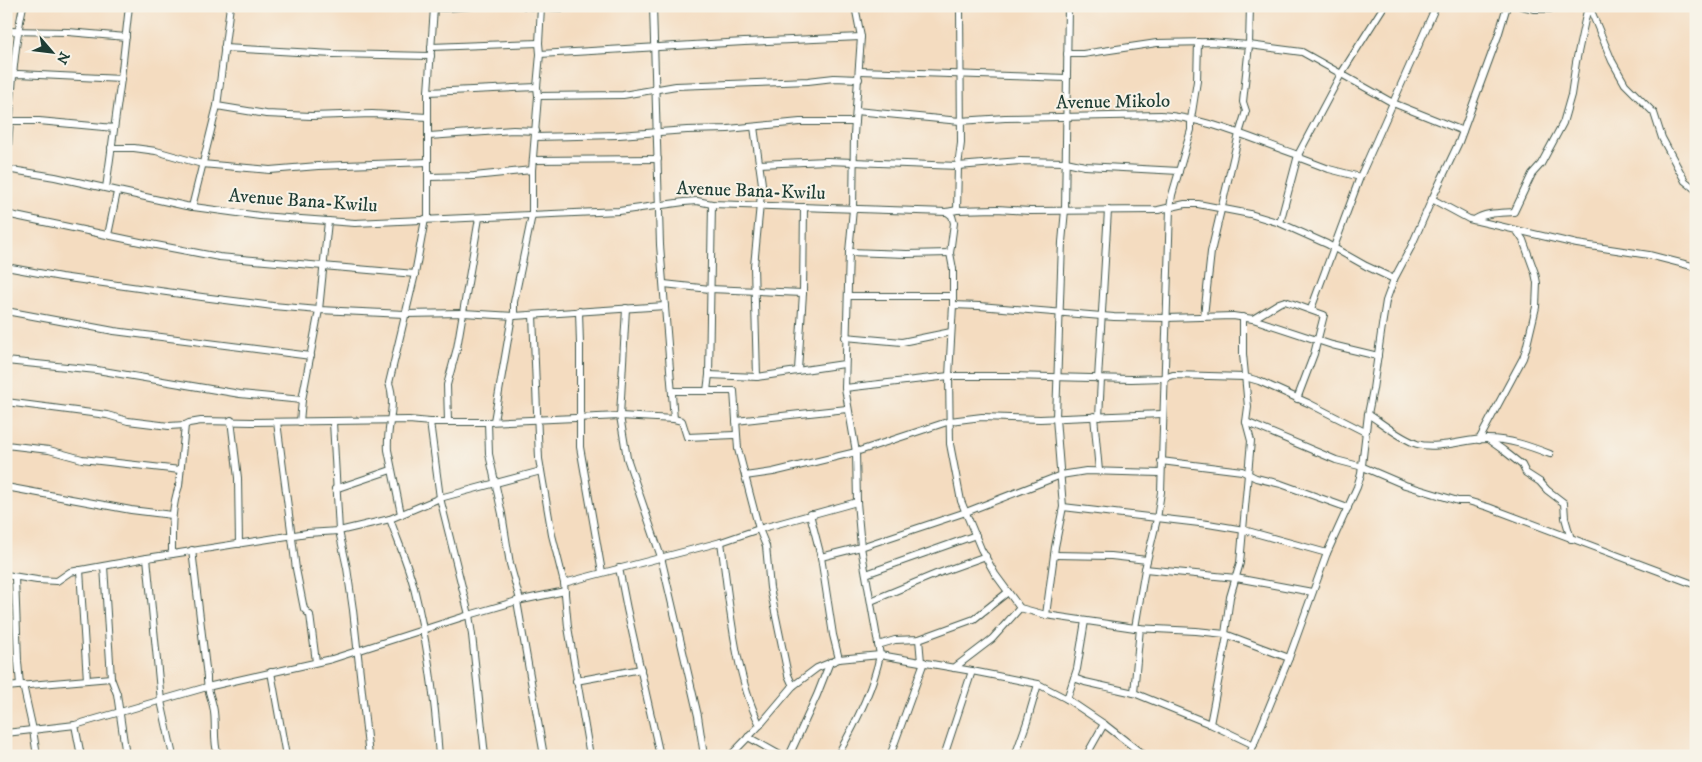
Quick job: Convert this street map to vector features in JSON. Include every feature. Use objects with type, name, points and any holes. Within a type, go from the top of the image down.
[{"type":"street","points":[[6,174],[9,75],[23,6]]},
{"type":"street","points":[[106,188],[129,6]]},
{"type":"street","points":[[192,207],[217,106],[230,6]]},
{"type":"street","points":[[391,6],[434,8],[473,6]]},
{"type":"street","points":[[525,6],[566,8],[602,6]]},
{"type":"street","points":[[653,6],[660,245],[674,419]]},
{"type":"street","points":[[837,756],[849,735],[877,671],[880,655],[861,547],[857,502],[856,452],[847,409],[844,364],[849,252],[853,209],[855,122],[860,79],[861,37],[855,6]]},
{"type":"street","points":[[957,210],[958,166],[961,143],[960,6]]},
{"type":"street","points":[[1046,615],[1063,507],[1056,418],[1062,242],[1065,210],[1068,6]]},
{"type":"street","points":[[1204,316],[1211,252],[1220,209],[1246,111],[1243,102],[1249,45],[1250,6]]},
{"type":"street","points":[[1280,223],[1298,155],[1341,74],[1384,6]]},
{"type":"street","points":[[1311,309],[1360,178],[1436,6]]},
{"type":"street","points":[[1248,756],[1290,658],[1327,553],[1358,487],[1363,467],[1365,432],[1386,301],[1394,279],[1411,248],[1463,131],[1507,6]]},
{"type":"street","points":[[1520,6],[1550,10],[1554,6]]},
{"type":"street","points":[[1589,6],[1616,69],[1625,84],[1654,113],[1662,138],[1686,181],[1696,190]]},
{"type":"street","points":[[1474,220],[1480,215],[1514,212],[1532,174],[1541,164],[1559,131],[1569,105],[1576,62],[1589,6]]},
{"type":"street","points":[[541,7],[536,134],[532,170],[532,215],[491,421],[489,454],[510,564],[519,600],[544,756]]},
{"type":"street","points":[[401,514],[387,442],[392,392],[389,384],[426,220],[429,177],[428,92],[434,8]]},
{"type":"street","points":[[6,31],[68,32],[126,37]]},
{"type":"street","points":[[540,54],[861,37]]},
{"type":"street","points":[[1067,54],[1083,54],[1157,43],[1198,42],[1249,45],[1302,52],[1393,103],[1463,131]]},
{"type":"street","points":[[1134,693],[1137,628],[1145,569],[1157,519],[1160,492],[1170,208],[1191,130],[1197,81],[1198,42]]},
{"type":"street","points":[[431,47],[539,43]]},
{"type":"street","points":[[224,48],[332,54],[421,54],[431,56]]},
{"type":"street","points":[[860,71],[1066,78]]},
{"type":"street","points":[[9,75],[121,79]]},
{"type":"street","points":[[538,96],[623,95],[676,86],[808,81],[834,78],[860,79]]},
{"type":"street","points":[[428,92],[537,87]]},
{"type":"street","points":[[217,106],[266,114],[311,116],[372,114],[428,117]]},
{"type":"street","name":"Avenue Mikolo","points":[[856,110],[960,122],[1005,118],[1180,116],[1239,134],[1298,155],[1300,158],[1329,169],[1360,178]]},
{"type":"street","points":[[8,122],[39,121],[114,128]]},
{"type":"street","points":[[428,136],[513,130],[536,134],[584,137],[754,127],[800,122],[855,122]]},
{"type":"street","points":[[754,127],[762,184],[754,266],[757,377]]},
{"type":"street","points":[[111,148],[134,148],[156,151],[202,164],[270,170],[318,166],[428,162]]},
{"type":"street","points":[[533,160],[658,159]]},
{"type":"street","points":[[759,164],[811,161],[958,166],[1020,161],[1066,162],[1086,166],[1179,170]]},
{"type":"street","name":"Avenue Bana-Kwilu","points":[[6,169],[55,177],[116,192],[192,207],[260,216],[378,223],[406,220],[619,211],[698,201],[712,204],[947,212],[957,210],[1170,208],[1177,205],[1191,204],[1250,214],[1280,223],[1327,244],[1394,279]]},
{"type":"street","points":[[429,177],[474,176],[532,170]]},
{"type":"street","points":[[108,235],[116,192]]},
{"type":"street","points":[[1432,199],[1468,219],[1602,249],[1649,255],[1696,267]]},
{"type":"street","points":[[707,391],[709,375],[712,204]]},
{"type":"street","points":[[798,370],[803,293],[804,207]]},
{"type":"street","points":[[1099,471],[1097,416],[1108,210]]},
{"type":"street","points":[[947,212],[952,216],[954,223],[950,253],[953,269],[949,376],[950,444],[961,501],[995,574],[1020,608],[1046,615],[1137,628],[1196,631],[1226,635],[1290,658]]},
{"type":"street","points":[[6,214],[219,257],[415,274]]},
{"type":"street","points":[[448,422],[447,385],[454,361],[479,218]]},
{"type":"street","points":[[300,422],[302,400],[319,310],[328,221]]},
{"type":"street","points":[[1482,439],[1523,358],[1536,306],[1535,273],[1523,240],[1517,231]]},
{"type":"street","points":[[849,252],[950,253]]},
{"type":"street","points":[[6,267],[61,277],[202,297],[319,310],[513,316],[579,310],[664,306]]},
{"type":"street","points":[[664,284],[803,293]]},
{"type":"street","points":[[848,296],[953,296]]},
{"type":"street","points":[[1253,319],[1279,302],[1285,301],[1324,314],[1314,354],[1297,399]]},
{"type":"street","points":[[953,305],[1101,316],[1166,318],[1204,316],[1243,317],[1317,340],[1378,356]]},
{"type":"street","points":[[626,308],[620,416],[627,458],[661,557],[698,716],[704,756]]},
{"type":"street","points":[[579,310],[580,447],[602,572]]},
{"type":"street","points":[[6,311],[114,331],[311,356]]},
{"type":"street","points":[[533,315],[540,471],[552,536],[564,582],[576,681],[590,756]]},
{"type":"street","points":[[1210,724],[1226,635],[1230,597],[1240,563],[1244,530],[1250,441],[1246,422],[1248,407],[1243,354],[1243,317]]},
{"type":"street","points":[[845,337],[902,342],[951,332]]},
{"type":"street","points":[[6,361],[97,370],[240,394],[302,400]]},
{"type":"street","points":[[709,375],[757,377],[844,364]]},
{"type":"street","points":[[845,388],[949,376],[1100,379],[1164,378],[1173,375],[1188,375],[1245,378],[1259,381],[1308,403],[1365,432]]},
{"type":"street","points":[[672,391],[734,392],[735,435],[759,529],[766,546],[770,588],[788,675],[793,686]]},
{"type":"street","points":[[6,402],[106,415],[128,421],[169,426],[201,421],[232,420],[278,422],[390,420],[448,422],[620,416],[682,420],[687,437],[735,435]]},
{"type":"street","points":[[736,421],[847,409]]},
{"type":"street","points":[[745,476],[773,472],[856,452],[950,421],[982,418],[1040,419],[1162,414]]},
{"type":"street","points":[[1368,414],[1417,444],[1428,446],[1482,439],[1519,442],[1550,454]]},
{"type":"street","points":[[232,420],[238,478],[239,544]]},
{"type":"street","points":[[278,422],[296,569],[304,609],[310,615],[316,662]]},
{"type":"street","points":[[333,422],[339,531],[347,568],[358,649],[368,756]]},
{"type":"street","points":[[430,422],[440,498],[468,615],[484,756]]},
{"type":"street","points":[[1246,422],[1336,460],[1363,467],[1405,485],[1458,501],[1468,501],[1488,507],[1696,585]]},
{"type":"street","points":[[172,554],[172,515],[180,486],[185,425]]},
{"type":"street","points":[[1482,439],[1504,450],[1522,465],[1526,473],[1540,482],[1564,503],[1565,518],[1570,538]]},
{"type":"street","points":[[6,445],[49,450],[82,459],[180,470]]},
{"type":"street","points":[[1161,461],[1242,471],[1256,478],[1282,484],[1348,508]]},
{"type":"street","points":[[336,489],[391,470]]},
{"type":"street","points":[[6,575],[37,580],[57,580],[70,572],[192,550],[293,535],[339,531],[390,519],[440,498],[540,471]]},
{"type":"street","points":[[821,557],[861,547],[966,512],[1061,475],[1086,471],[1160,473]]},
{"type":"street","points":[[6,487],[131,510],[172,515]]},
{"type":"street","points":[[564,582],[721,542],[810,514],[857,502]]},
{"type":"street","points":[[1063,507],[1244,530],[1327,553]]},
{"type":"street","points":[[810,514],[821,557],[833,635],[839,659]]},
{"type":"street","points":[[390,519],[409,571],[422,629],[437,721],[439,756]]},
{"type":"street","points":[[866,574],[976,535]]},
{"type":"street","points":[[721,542],[732,622],[743,679],[760,725]]},
{"type":"street","points":[[192,550],[208,677],[207,687],[214,712],[214,732],[218,756]]},
{"type":"street","points":[[1054,555],[1111,556],[1147,560]]},
{"type":"street","points":[[871,601],[986,556]]},
{"type":"street","points":[[147,558],[161,701],[173,756]]},
{"type":"street","points":[[104,566],[111,678],[116,694],[126,756]]},
{"type":"street","points":[[619,568],[660,756]]},
{"type":"street","points":[[1145,569],[1236,578],[1312,592]]},
{"type":"street","points":[[80,570],[87,680]]},
{"type":"street","points":[[15,577],[17,643],[21,685],[33,730],[37,756]]},
{"type":"street","points":[[6,733],[75,725],[207,687],[332,659],[358,649],[519,600],[565,591]]},
{"type":"street","points":[[878,645],[895,640],[919,639],[974,618],[1008,592]]},
{"type":"street","points":[[954,668],[992,639],[1020,608]]},
{"type":"street","points":[[1067,699],[1077,669],[1085,620]]},
{"type":"street","points":[[890,756],[922,662],[919,639]]},
{"type":"street","points":[[730,756],[760,725],[793,686],[817,668],[839,659],[880,655],[1038,684],[1067,699],[1104,724],[1145,756]]},
{"type":"street","points":[[789,756],[830,662]]},
{"type":"street","points":[[576,681],[641,669]]},
{"type":"street","points":[[944,756],[972,671]]},
{"type":"street","points":[[271,672],[286,756]]},
{"type":"street","points":[[6,687],[111,678]]},
{"type":"street","points":[[1074,678],[1134,693],[1210,724],[1254,745]]},
{"type":"street","points":[[1015,756],[1038,684]]},
{"type":"street","points":[[1086,756],[1104,724]]},
{"type":"street","points":[[75,725],[81,756]]},
{"type":"street","points":[[748,737],[782,756]]}]
